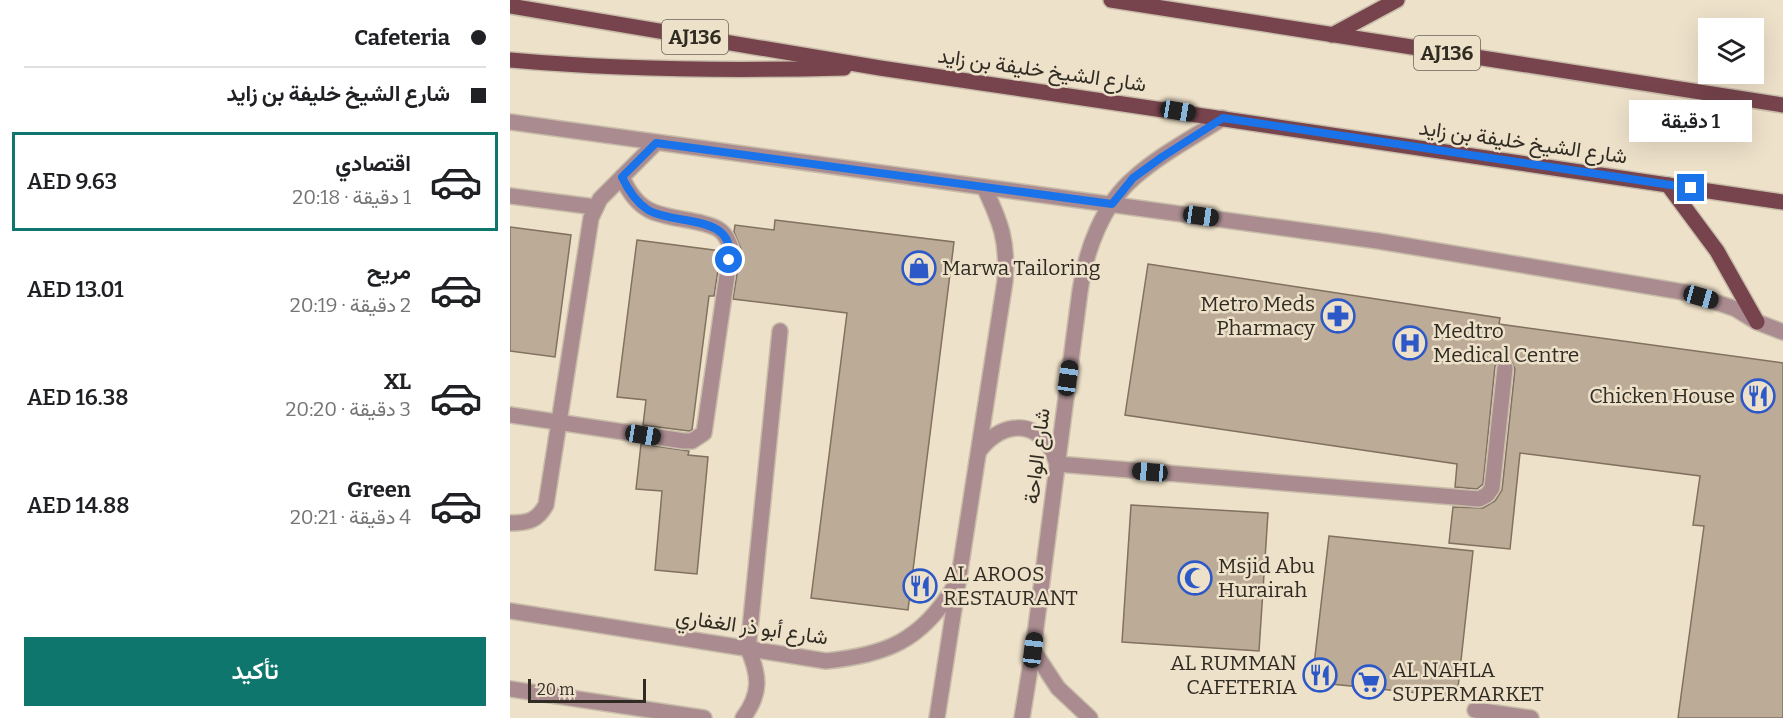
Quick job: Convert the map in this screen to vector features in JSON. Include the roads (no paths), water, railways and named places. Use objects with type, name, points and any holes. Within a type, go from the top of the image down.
[{"type":"main road","name":"AJ136","points":[[1111,0],[1783,105]]},
{"type":"main road","points":[[1174,0],[1187,12]]},
{"type":"main road","points":[[1332,35],[1396,0]]},
{"type":"main road","name":"شارع الشيخ خليفة بن زايد","points":[[510,6],[880,68],[1783,202]]},
{"type":"main road","points":[[510,60],[647,68],[764,70],[880,68]]},
{"type":"main road","points":[[1668,185],[1717,251],[1757,322]]},
{"type":"street","name":"شارع الواحة","points":[[1022,718],[1083,268],[1090,245],[1112,204],[1133,178],[1223,118]]},
{"type":"street","points":[[510,122],[1378,241],[1672,290],[1736,309],[1757,322],[1783,332]]},
{"type":"street","points":[[510,523],[531,521],[546,505],[591,218],[595,207],[600,199],[656,143]]},
{"type":"street","points":[[510,415],[684,441],[692,441],[704,433],[730,248],[726,237],[717,228],[649,210],[628,190],[622,177]]},
{"type":"street","points":[[937,718],[1005,282],[1007,258],[1004,236],[997,214],[984,187]]},
{"type":"street","points":[[510,196],[595,207]]},
{"type":"street","points":[[743,718],[752,707],[757,688],[756,668],[748,650],[780,331]]},
{"type":"street","points":[[978,452],[988,438],[1004,429],[1021,428],[1038,434],[1050,447],[1057,464],[1479,499],[1487,495],[1492,488],[1505,368]]},
{"type":"street","name":"شارع أبو ذر الغفاري","points":[[510,611],[826,661],[858,658],[890,648],[918,631],[942,608],[959,580]]},
{"type":"street","points":[[1033,650],[1058,688],[1090,718]]},
{"type":"street","points":[[510,689],[704,718]]},
{"type":"street","points":[[1475,710],[1531,718]]},
{"type":"place","name":"Marwa Tailoring","points":[[919,268]]},
{"type":"place","name":"Metro Meds Pharmacy","points":[[1338,316]]},
{"type":"place","name":"Medtro Medical Centre","points":[[1410,343]]},
{"type":"place","name":"Chicken House","points":[[1758,396]]},
{"type":"place","name":"Msjid Abu Hurairah","points":[[1195,578]]},
{"type":"place","name":"AL AROOS RESTAURANT","points":[[920,586]]},
{"type":"place","name":"AL RUMMAN CAFETERIA","points":[[1320,675]]},
{"type":"place","name":"AL NAHLA SUPERMARKET","points":[[1369,682]]}]
